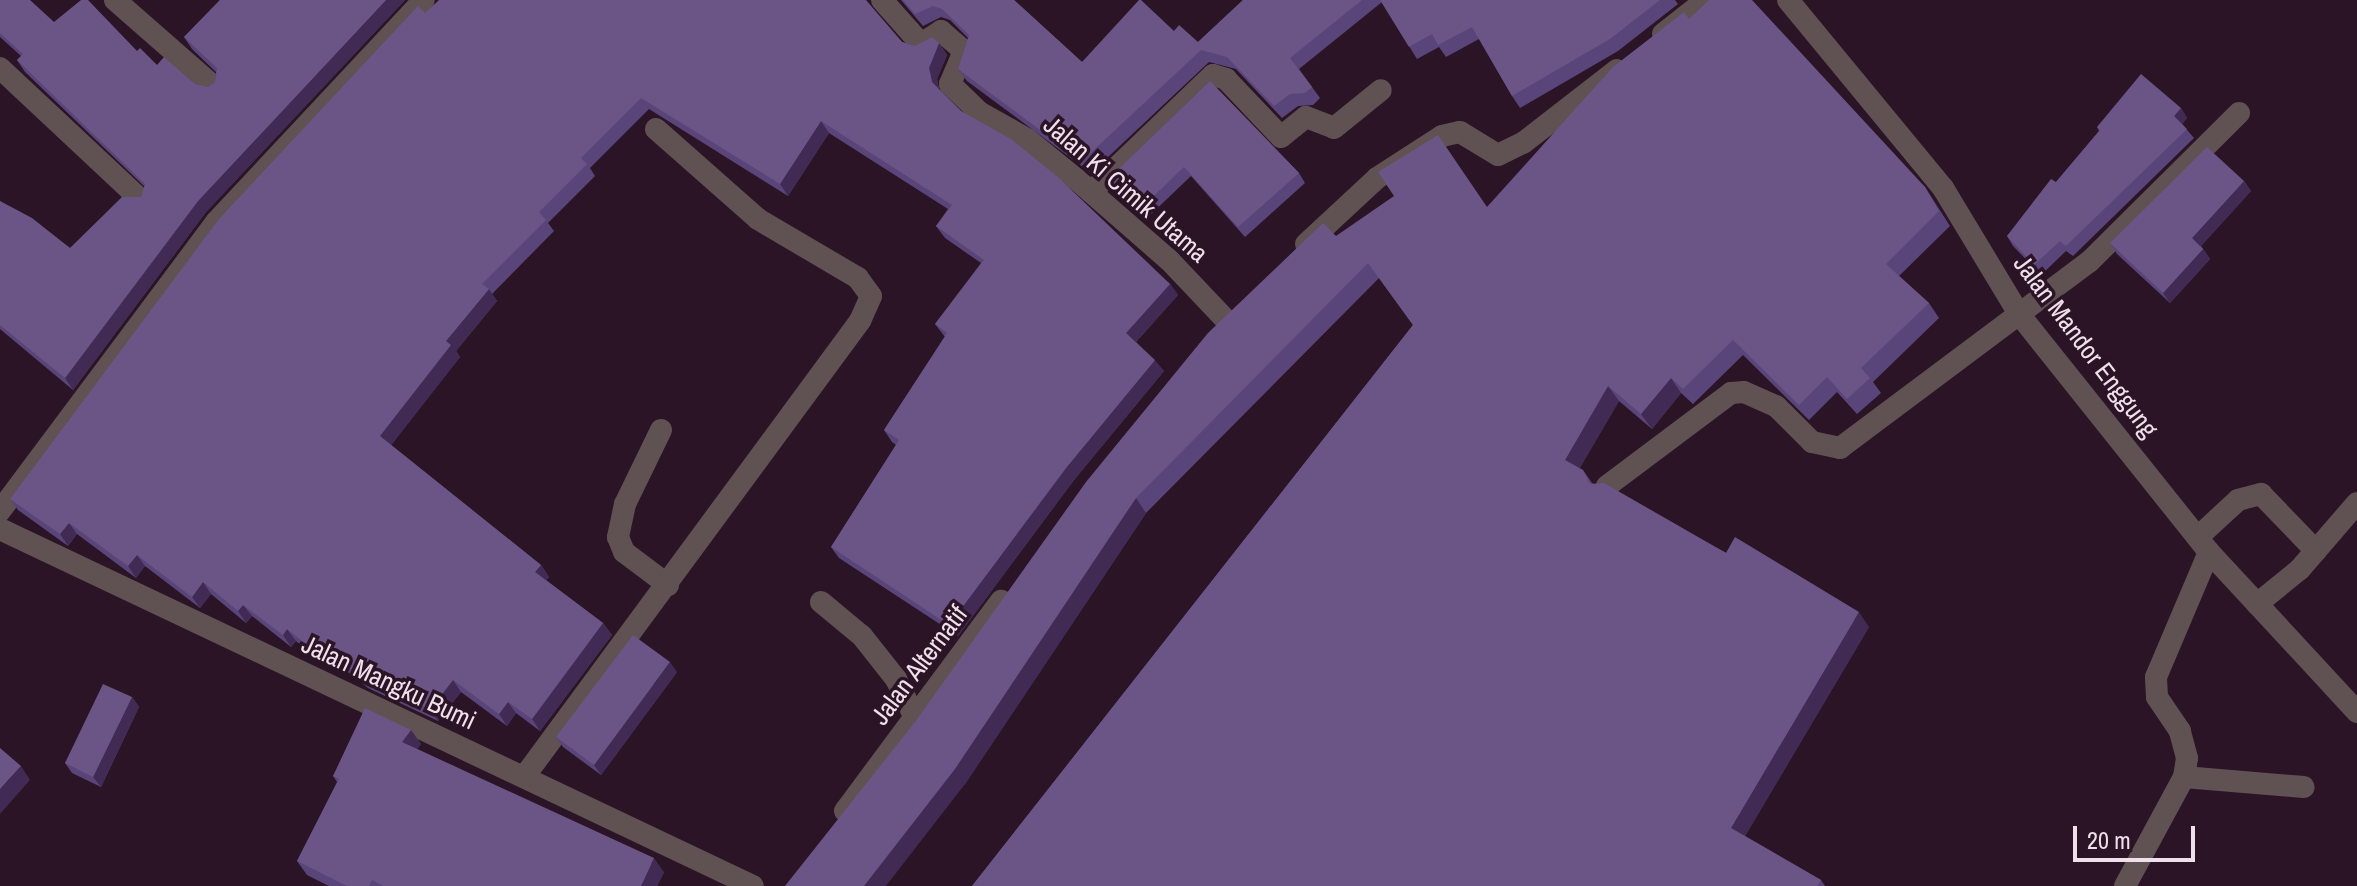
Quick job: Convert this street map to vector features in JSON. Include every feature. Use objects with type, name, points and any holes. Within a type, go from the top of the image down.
[{"type":"street","points":[[115,0],[212,85]]},
{"type":"street","points":[[0,511],[216,222],[424,0]]},
{"type":"street","name":"Jalan Ki Cimik Utama","points":[[882,0],[921,44],[941,31],[964,51],[950,84],[979,112],[1027,139],[1091,192],[1169,260],[1225,319]]},
{"type":"street","points":[[1283,265],[1377,178],[1442,136],[1460,132],[1498,155],[1523,143],[1706,0]]},
{"type":"street","name":"Jalan Mandor Enggung","points":[[1788,0],[1943,188],[2019,314],[2203,544],[2357,712]]},
{"type":"street","points":[[0,68],[140,199]]},
{"type":"street","points":[[1091,192],[1213,75],[1226,79],[1281,137],[1306,117],[1334,128],[1381,90]]},
{"type":"street","points":[[1607,486],[1731,393],[1744,392],[1776,406],[1812,442],[1840,448],[2090,261],[2239,113]]},
{"type":"street","points":[[524,777],[860,321],[871,296],[858,278],[758,219],[656,129]]},
{"type":"street","points":[[661,430],[625,504],[618,537],[624,552],[668,585]]},
{"type":"street","points":[[2125,886],[2184,777],[2187,758],[2180,731],[2157,697],[2156,677],[2203,544],[2238,500],[2261,494],[2316,551]]},
{"type":"street","points":[[2257,604],[2316,551],[2357,503]]},
{"type":"street","name":"Jalan Mangku Bumi","points":[[0,529],[753,886]]},
{"type":"street","name":"Jalan Alternatif","points":[[834,826],[1019,578]]},
{"type":"street","points":[[821,602],[862,636],[896,679],[915,718]]},
{"type":"street","points":[[2184,777],[2304,787]]},
{"type":"building","points":[[0,0],[30,0],[54,22],[81,0],[88,0],[137,51],[140,48],[157,65],[164,57],[195,84],[208,87],[215,82],[217,68],[184,37],[220,0],[386,0],[198,201],[65,378],[0,325],[0,201],[32,218],[70,248],[122,197],[141,197],[145,184],[17,60],[23,54],[0,33]]},
{"type":"building","points":[[439,0],[866,0],[902,42],[915,46],[932,37],[939,43],[929,68],[932,82],[961,111],[1011,139],[1059,178],[1170,284],[1126,333],[1155,360],[1066,468],[949,625],[831,547],[899,440],[884,430],[947,333],[935,324],[984,260],[936,226],[952,205],[821,121],[780,184],[641,98],[581,158],[587,164],[539,212],[546,220],[482,284],[489,289],[446,341],[451,345],[380,436],[541,565],[535,572],[603,623],[532,719],[508,702],[499,714],[453,680],[430,710],[360,676],[322,648],[318,653],[287,629],[283,635],[243,605],[238,611],[203,582],[192,597],[137,555],[128,566],[69,523],[60,534],[10,499],[219,219],[418,6],[425,13]]},
{"type":"building","points":[[903,0],[1014,0],[1082,62],[1139,0],[1174,31],[1179,25],[1198,42],[1243,0],[1362,0],[1290,58],[1312,87],[1305,93],[1290,94],[1274,106],[1227,57],[1201,50],[1082,161],[958,69],[969,35],[942,9],[933,6],[915,14]]},
{"type":"building","points":[[1380,0],[1660,0],[1610,39],[1512,96],[1472,27],[1438,45],[1432,34],[1409,47]]},
{"type":"building","points":[[1709,0],[1752,0],[1925,187],[1939,211],[1886,264],[1929,303],[1861,368],[1870,378],[1847,399],[1827,377],[1799,405],[1733,340],[1683,389],[1671,378],[1641,414],[1608,386],[1565,460],[1583,470],[1590,484],[1604,483],[1726,553],[1735,537],[1859,612],[1731,828],[1821,880],[1817,886],[972,886],[1413,325],[1368,263],[1136,498],[955,769],[864,886],[785,886],[915,722],[1086,482],[1208,333],[1323,223],[1336,236],[1394,196],[1378,172],[1438,135],[1487,207],[1613,67],[1684,12],[1689,19]]},
{"type":"building","points":[[2141,74],[2181,108],[2174,116],[2187,129],[2066,246],[2060,241],[2034,265],[2007,236],[2051,179],[2056,182],[2100,130],[2097,127]]},
{"type":"building","points":[[1210,81],[1299,173],[1238,227],[1184,167],[1138,211],[1105,182]]},
{"type":"building","points":[[2207,147],[2244,181],[2192,238],[2203,249],[2163,293],[2110,243]]},
{"type":"building","points":[[633,635],[670,662],[594,765],[556,737]]},
{"type":"building","points":[[103,684],[132,697],[93,777],[65,763]]},
{"type":"building","points":[[365,708],[411,730],[402,742],[654,858],[641,886],[383,886],[372,880],[369,886],[347,886],[297,861],[339,779],[333,776]]},
{"type":"building","points":[[0,748],[21,766],[0,789]]}]
